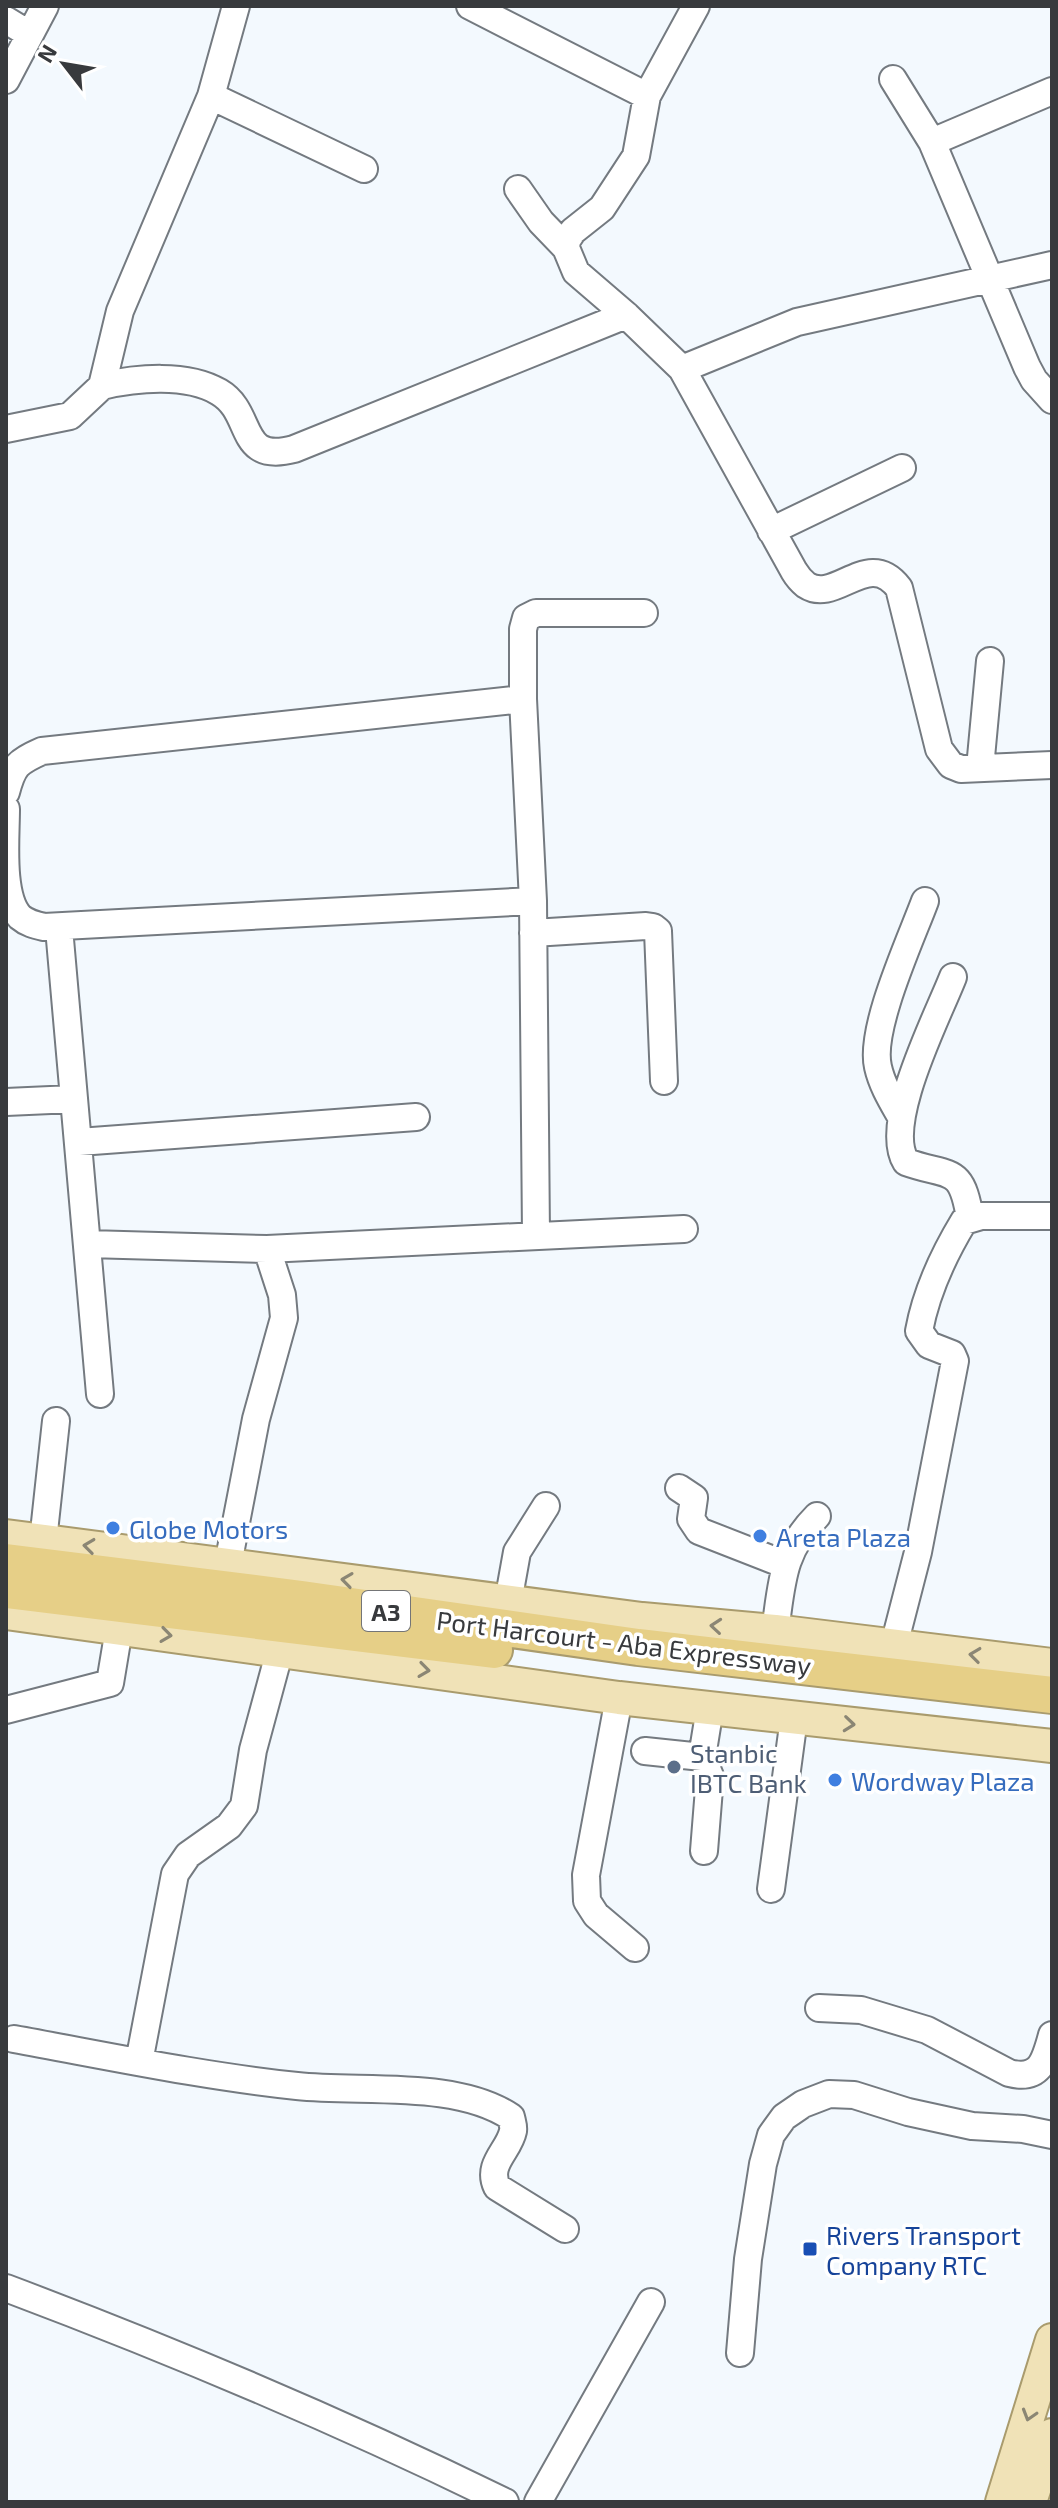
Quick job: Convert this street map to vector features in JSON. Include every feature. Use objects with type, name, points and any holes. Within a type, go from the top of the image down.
[{"type":"highway","name":"Port Harcourt - Aba Expressway","points":[[6,1562],[302,1599],[638,1647],[767,1658],[1050,1668]]},
{"type":"highway","name":"Port Harcourt - Aba Expressway","points":[[6,1590],[647,1671],[767,1658],[1052,1717]]},
{"type":"main road","points":[[6,1536],[642,1619],[767,1658],[894,1645],[1050,1668]]},
{"type":"main road","points":[[6,1613],[619,1698],[1052,1746]]},
{"type":"main road","points":[[1002,2502],[1052,2340]]},
{"type":"main road","points":[[1037,2498],[1052,2435]]},
{"type":"street","points":[[6,80],[45,6]]},
{"type":"street","points":[[102,386],[120,311],[211,96],[236,6]]},
{"type":"street","points":[[470,6],[647,96]]},
{"type":"street","points":[[566,248],[573,231],[602,208],[636,156],[647,96],[696,6]]},
{"type":"street","points":[[6,20],[29,34]]},
{"type":"street","points":[[893,79],[932,142],[1027,367],[1052,400]]},
{"type":"street","points":[[932,142],[1052,91]]},
{"type":"street","points":[[211,96],[364,169]]},
{"type":"street","points":[[518,189],[541,222],[566,248],[576,272],[682,369],[794,571],[808,587],[827,588],[875,573],[892,579],[899,588],[939,749],[951,765],[961,769],[1052,765]]},
{"type":"street","points":[[682,369],[797,322],[1052,265]]},
{"type":"street","points":[[6,429],[70,416],[102,386],[129,380],[168,379],[217,390],[231,401],[257,446],[276,453],[294,449],[626,315]]},
{"type":"street","points":[[771,531],[902,468]]},
{"type":"street","points":[[536,1235],[533,901],[523,699],[523,629],[526,618],[536,613],[644,613]]},
{"type":"street","points":[[980,768],[990,661]]},
{"type":"street","points":[[6,792],[11,771],[19,762],[42,751],[523,699]]},
{"type":"street","points":[[6,809],[8,905],[30,923],[59,928],[533,901]]},
{"type":"street","points":[[901,1117],[877,1064],[877,1048],[886,1008],[925,901]]},
{"type":"street","points":[[533,933],[646,926],[658,931],[664,1081]]},
{"type":"street","points":[[59,928],[100,1394]]},
{"type":"street","points":[[953,977],[904,1103],[899,1128],[906,1162],[957,1179],[965,1191],[970,1218]]},
{"type":"street","points":[[6,1102],[73,1099]]},
{"type":"street","points":[[79,1142],[416,1117]]},
{"type":"street","points":[[894,1645],[918,1552],[955,1361],[952,1354],[929,1345],[919,1331],[944,1258],[964,1221],[970,1218],[1052,1216]]},
{"type":"street","points":[[88,1244],[267,1249],[684,1229]]},
{"type":"street","points":[[228,1564],[256,1419],[284,1318],[282,1295],[267,1249]]},
{"type":"street","points":[[43,1541],[56,1421]]},
{"type":"street","points":[[679,1488],[694,1498],[691,1519],[699,1531],[786,1565]]},
{"type":"street","points":[[508,1602],[517,1552],[546,1506]]},
{"type":"street","points":[[767,1658],[792,1547],[817,1516]]},
{"type":"street","points":[[6,1710],[110,1683],[119,1629]]},
{"type":"street","points":[[139,2062],[175,1874],[188,1855],[229,1826],[244,1806],[253,1750],[280,1650]]},
{"type":"street","points":[[619,1698],[586,1875],[587,1901],[596,1915],[635,1948]]},
{"type":"street","points":[[704,1851],[710,1776],[702,1757],[710,1708]]},
{"type":"street","points":[[771,1889],[794,1718]]},
{"type":"street","points":[[645,1751],[702,1757]]},
{"type":"street","points":[[819,2008],[861,2010],[927,2030],[997,2067],[1022,2076],[1032,2075],[1039,2067],[1052,2035]]},
{"type":"street","points":[[14,2039],[297,2086],[451,2094],[478,2102],[511,2117],[513,2131],[498,2159],[493,2178],[497,2187],[565,2229]]},
{"type":"street","points":[[740,2353],[748,2259],[763,2164],[771,2135],[784,2117],[803,2104],[829,2094],[854,2095],[908,2112],[972,2126],[1023,2129],[1052,2135]]},
{"type":"street","points":[[6,2288],[189,2359],[400,2450],[505,2502]]},
{"type":"street","points":[[538,2502],[651,2302]]},
{"type":"place","name":"Globe Motors","points":[[113,1528]]},
{"type":"place","name":"Areta Plaza","points":[[760,1536]]},
{"type":"place","name":"Stanbic IBTC Bank","points":[[674,1767]]},
{"type":"place","name":"Wordway Plaza","points":[[835,1780]]},
{"type":"place","name":"Rivers Transport Company RTC","points":[[810,2249]]}]
